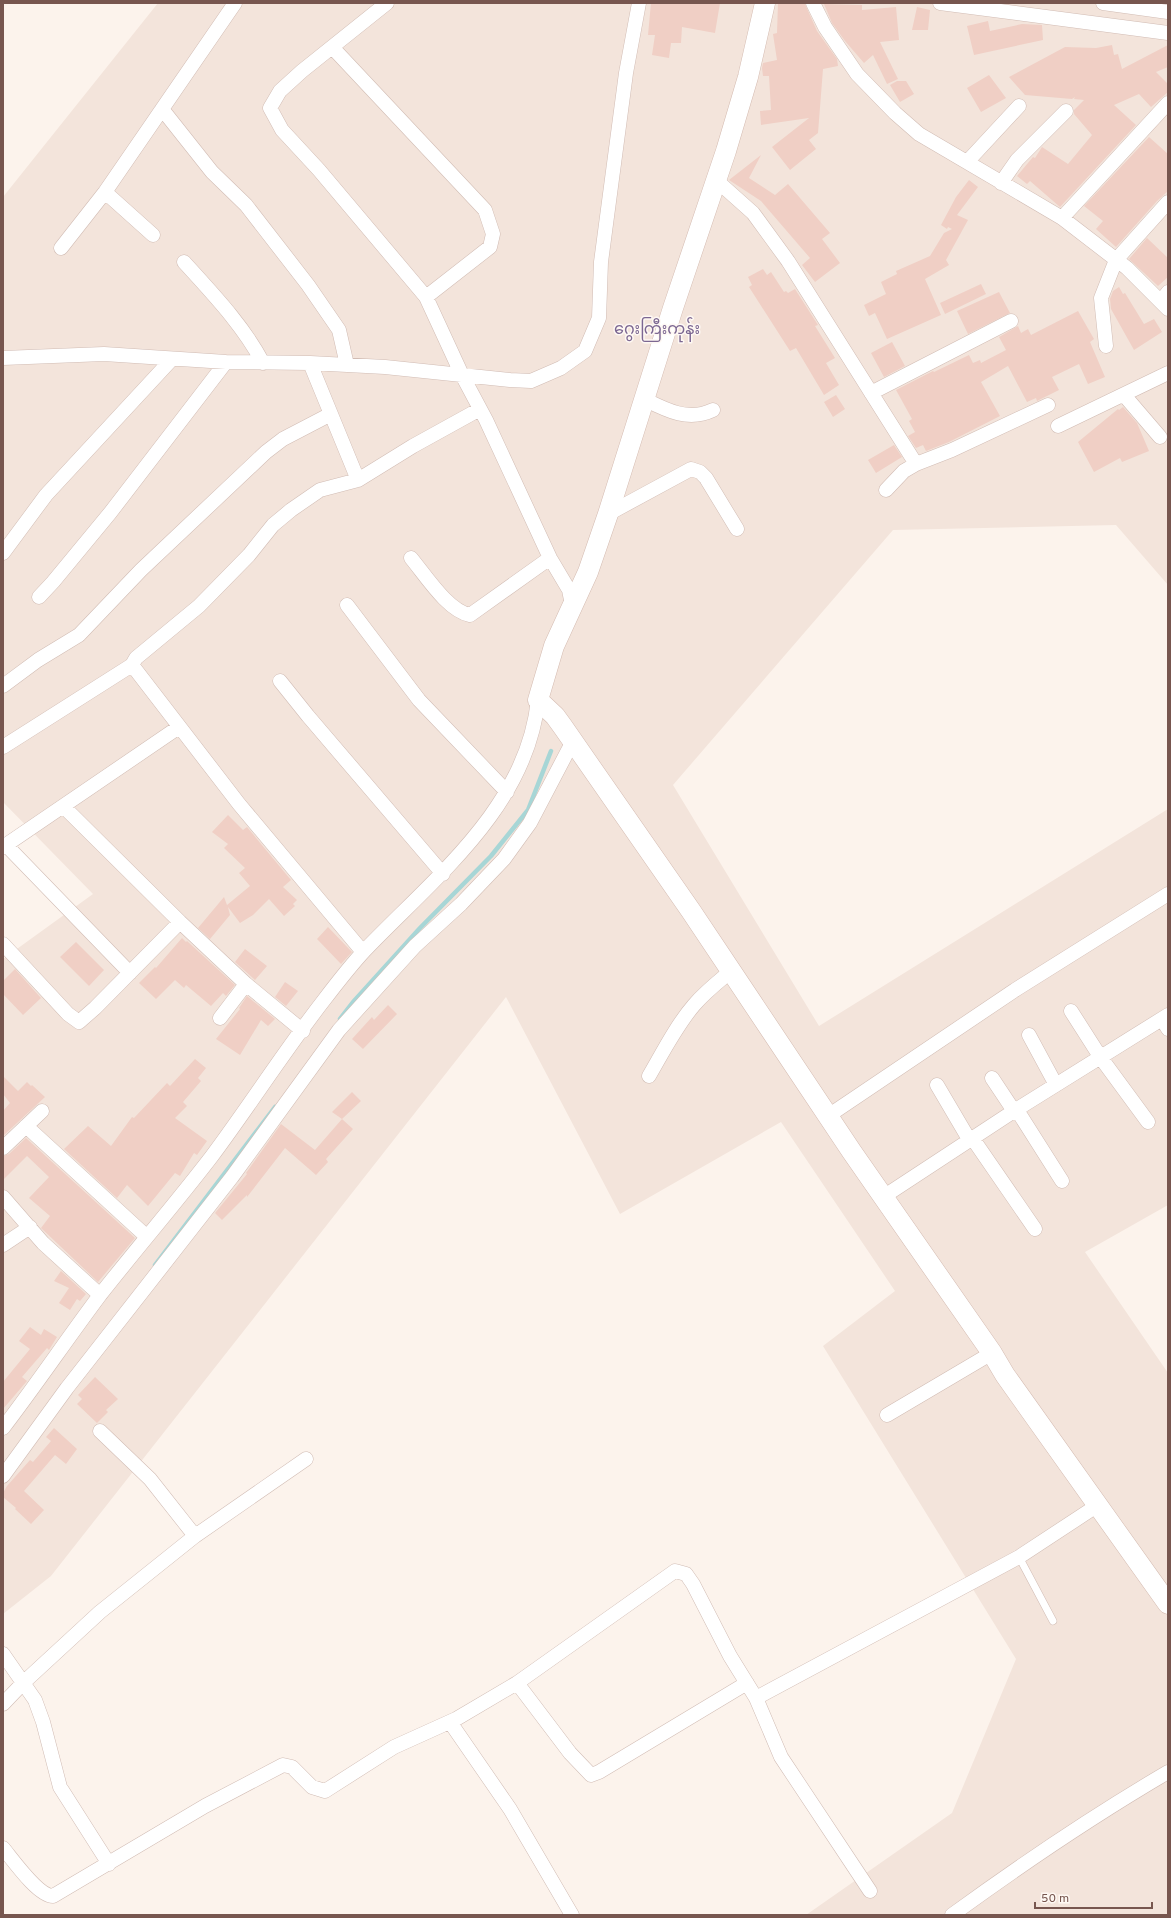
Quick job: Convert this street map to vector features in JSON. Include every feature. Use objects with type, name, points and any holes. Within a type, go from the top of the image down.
[{"type":"street","points":[[61,248],[105,192],[235,3]]},
{"type":"street","points":[[387,3],[280,91],[270,108],[282,130],[319,170],[426,297],[550,558],[569,590],[572,605]]},
{"type":"street","points":[[3,358],[104,354],[226,362],[310,363],[385,367],[531,380],[561,368],[585,350],[599,318],[601,262],[626,73],[639,3]]},
{"type":"street","points":[[3,1428],[100,1295],[211,1157],[323,1001],[363,952],[443,874],[470,844],[507,792],[525,754],[536,724],[538,700],[554,646],[588,572],[608,514],[748,77],[765,3]]},
{"type":"street","points":[[813,3],[838,49],[857,74],[875,94],[919,134],[1062,218],[1127,268],[1166,301]]},
{"type":"street","points":[[940,3],[1168,33]]},
{"type":"street","points":[[1103,3],[1168,12]]},
{"type":"street","points":[[332,47],[485,210],[494,234],[490,248],[426,297]]},
{"type":"street","points":[[1062,218],[1168,103]]},
{"type":"street","points":[[967,162],[1019,106]]},
{"type":"street","points":[[162,109],[212,172],[246,205],[308,285],[339,330],[347,365]]},
{"type":"street","points":[[1001,183],[1017,160],[1066,111]]},
{"type":"street","points":[[716,180],[753,213],[788,261],[916,464]]},
{"type":"street","points":[[105,192],[153,235]]},
{"type":"street","points":[[1106,346],[1101,298],[1116,260],[1168,202]]},
{"type":"street","points":[[184,262],[237,324],[250,341],[263,363]]},
{"type":"street","points":[[871,393],[1011,321]]},
{"type":"street","points":[[3,553],[46,495],[172,359]]},
{"type":"street","points":[[39,597],[110,513],[226,362]]},
{"type":"street","points":[[310,363],[358,480]]},
{"type":"street","points":[[1058,426],[1168,373]]},
{"type":"street","points":[[1124,395],[1160,437]]},
{"type":"street","points":[[644,399],[672,413],[688,415],[706,413],[713,410]]},
{"type":"street","points":[[886,490],[904,471],[916,464],[952,450],[1048,406]]},
{"type":"street","points":[[3,747],[132,665],[136,658],[174,628],[210,596],[249,555],[273,525],[291,510],[320,490],[358,480],[414,446],[480,409]]},
{"type":"street","points":[[3,686],[38,660],[79,635],[141,570],[266,452],[283,439],[331,414]]},
{"type":"street","points":[[608,514],[691,470],[700,472],[706,478],[737,529]]},
{"type":"street","points":[[411,558],[446,600],[462,614],[470,615],[550,558]]},
{"type":"street","points":[[347,605],[419,700],[507,792]]},
{"type":"street","points":[[132,665],[239,804],[363,952]]},
{"type":"street","points":[[280,681],[443,874]]},
{"type":"street","points":[[538,700],[555,716],[573,741],[731,971],[883,1197],[992,1353],[1005,1375],[1168,1604]]},
{"type":"street","points":[[130,973],[5,846],[179,727]]},
{"type":"street","points":[[3,1476],[67,1388],[232,1177],[339,1030],[415,946],[461,904],[504,859],[530,823],[573,741]]},
{"type":"street","points":[[64,806],[180,922],[246,984],[302,1031]]},
{"type":"street","points":[[828,1116],[1015,990],[1168,894]]},
{"type":"street","points":[[3,944],[68,1014],[79,1022],[95,1008],[180,922]]},
{"type":"street","points":[[649,1076],[678,1026],[711,987],[731,971]]},
{"type":"street","points":[[220,1018],[246,984]]},
{"type":"street","points":[[1071,1011],[1101,1058],[1148,1122]]},
{"type":"street","points":[[883,1197],[1056,1085],[1166,1021]]},
{"type":"street","points":[[1029,1035],[1056,1085]]},
{"type":"street","points":[[992,1078],[1062,1181]]},
{"type":"street","points":[[937,1085],[972,1140],[1035,1229]]},
{"type":"street","points":[[3,1148],[42,1111]]},
{"type":"street","points":[[26,1126],[146,1236]]},
{"type":"street","points":[[3,1197],[44,1243],[100,1295]]},
{"type":"street","points":[[3,1245],[30,1227]]},
{"type":"street","points":[[887,1415],[992,1353]]},
{"type":"street","points":[[100,1431],[150,1479],[195,1536]]},
{"type":"street","points":[[3,1704],[23,1683],[100,1612],[195,1536],[306,1459]]},
{"type":"street","points":[[756,1698],[1019,1557],[1098,1505]]},
{"type":"street","points":[[3,1848],[38,1888],[50,1896],[53,1896],[71,1887],[205,1806],[283,1765],[292,1767],[312,1787],[325,1791],[394,1748],[450,1722],[517,1683],[675,1571],[686,1574],[693,1584],[730,1656],[756,1698],[781,1757],[870,1891]]},
{"type":"street","points":[[3,1654],[35,1700],[43,1722],[60,1787],[108,1864]]},
{"type":"street","points":[[517,1683],[570,1753],[591,1775],[599,1772],[660,1737],[747,1683]]},
{"type":"street","points":[[450,1722],[510,1809],[572,1915]]},
{"type":"street","points":[[952,1915],[1037,1853],[1106,1808],[1168,1772]]},
{"type":"lane","points":[[1019,1557],[1053,1620]]},
{"type":"shaded area","points":[[158,3],[1168,3],[1168,585],[1116,525],[893,530],[673,785],[819,1026],[1168,809],[1168,1205],[1085,1252],[1168,1373],[1168,1915],[806,1915],[952,1813],[1016,1659],[823,1346],[895,1291],[781,1122],[620,1214],[506,997],[51,1576],[3,1614],[3,959],[93,894],[3,802],[3,197]]},
{"type":"building","points":[[651,3],[720,3],[715,33],[682,27],[681,43],[671,43],[669,58],[652,55],[655,35],[648,35]]},
{"type":"building","points":[[778,3],[805,4],[817,31],[837,59],[838,66],[823,69],[818,133],[809,140],[816,149],[790,170],[772,147],[809,118],[761,125],[760,111],[771,110],[769,76],[763,76],[762,68],[763,63],[777,60],[773,34],[777,33]]},
{"type":"building","points":[[824,4],[862,5],[862,10],[896,7],[899,40],[880,42],[898,79],[887,84],[873,55],[864,63],[832,23]]},
{"type":"building","points":[[917,7],[930,10],[928,30],[912,30]]},
{"type":"building","points":[[988,21],[990,31],[1022,24],[1042,25],[1043,40],[974,55],[967,26]]},
{"type":"building","points":[[1112,45],[1114,55],[1118,54],[1122,69],[1168,45],[1168,67],[1156,72],[1168,84],[1168,92],[1151,107],[1139,94],[1114,105],[1136,125],[1060,207],[1030,181],[1027,184],[1017,176],[1033,157],[1035,158],[1042,147],[1068,164],[1092,135],[1074,114],[1074,110],[1084,100],[1074,99],[1075,97],[1072,99],[1025,95],[1009,77],[1065,47],[1096,48]]},
{"type":"building","points":[[989,75],[1006,98],[981,112],[967,88]]},
{"type":"building","points":[[897,81],[906,81],[914,94],[900,102],[890,85]]},
{"type":"building","points":[[1149,137],[1168,154],[1168,191],[1157,201],[1116,247],[1096,229],[1103,221],[1084,206]]},
{"type":"building","points":[[761,155],[749,178],[775,195],[788,184],[830,233],[822,239],[840,263],[815,282],[802,265],[810,258],[761,201],[729,180]]},
{"type":"building","points":[[969,180],[978,187],[957,215],[968,220],[946,260],[949,265],[925,279],[941,315],[887,339],[875,313],[869,316],[864,305],[886,294],[881,282],[897,274],[896,271],[930,256],[944,233],[952,229],[948,227],[947,229],[941,225],[956,197]]},
{"type":"building","points":[[1147,238],[1168,258],[1168,277],[1158,286],[1129,259]]},
{"type":"building","points":[[763,269],[767,275],[771,272],[784,292],[786,291],[788,293],[795,289],[818,325],[815,326],[835,358],[826,363],[839,385],[824,395],[796,348],[790,351],[749,287],[752,285],[748,277]]},
{"type":"building","points":[[981,284],[986,294],[945,314],[940,303]]},
{"type":"building","points":[[1119,287],[1123,294],[1125,293],[1144,324],[1154,319],[1162,332],[1134,350],[1111,309],[1110,299],[1113,291]]},
{"type":"building","points":[[999,292],[1010,313],[968,334],[957,311]]},
{"type":"building","points":[[1078,311],[1094,339],[1090,342],[1105,377],[1088,384],[1079,364],[1052,377],[1059,390],[1037,401],[1036,398],[1027,402],[1008,366],[981,382],[1000,416],[949,442],[926,451],[923,445],[916,448],[908,436],[915,432],[909,421],[912,419],[896,390],[969,355],[973,363],[980,360],[981,363],[1006,350],[999,337],[1018,326],[1021,333],[1028,329],[1031,335]]},
{"type":"building","points":[[892,342],[905,366],[884,377],[871,353]]},
{"type":"building","points":[[836,395],[845,409],[833,417],[824,402]]},
{"type":"building","points":[[1123,407],[1137,423],[1149,451],[1122,462],[1120,458],[1094,472],[1078,442],[1118,409],[1119,410]]},
{"type":"building","points":[[894,445],[902,457],[876,473],[868,460]]},
{"type":"building","points":[[228,815],[243,830],[247,827],[291,880],[283,887],[297,900],[293,904],[295,906],[284,916],[269,899],[253,915],[240,923],[228,907],[230,915],[210,939],[198,928],[224,897],[227,905],[250,886],[239,873],[245,868],[224,848],[228,844],[212,832]]},
{"type":"building","points":[[328,927],[352,952],[341,964],[317,939]]},
{"type":"building","points":[[182,938],[235,985],[226,996],[223,993],[211,1006],[186,985],[184,988],[175,980],[156,999],[139,983],[155,967],[156,968]]},
{"type":"building","points":[[76,942],[104,970],[89,986],[60,957]]},
{"type":"building","points":[[245,949],[267,966],[255,980],[235,962]]},
{"type":"building","points":[[15,969],[41,998],[23,1015],[3,994],[3,981]]},
{"type":"building","points":[[285,982],[298,991],[286,1006],[275,997]]},
{"type":"building","points":[[247,996],[275,1019],[268,1026],[261,1020],[240,1055],[216,1039],[240,1009],[239,1008]]},
{"type":"building","points":[[388,1005],[397,1014],[363,1049],[352,1039],[372,1017],[374,1020]]},
{"type":"building","points":[[195,1059],[206,1068],[198,1078],[201,1081],[183,1102],[187,1106],[175,1118],[207,1141],[197,1155],[194,1153],[180,1176],[175,1173],[148,1206],[127,1185],[117,1198],[64,1149],[88,1126],[111,1146],[132,1117],[134,1118],[167,1083],[170,1086]]},
{"type":"building","points":[[3,1076],[18,1091],[27,1082],[45,1097],[3,1136],[3,1111],[10,1103],[3,1094]]},
{"type":"building","points":[[352,1092],[361,1101],[342,1119],[332,1112]]},
{"type":"building","points":[[342,1119],[353,1129],[326,1159],[328,1162],[316,1175],[285,1148],[247,1197],[247,1195],[222,1220],[215,1213],[247,1174],[246,1173],[281,1124],[315,1150]]},
{"type":"building","points":[[26,1138],[135,1238],[98,1282],[41,1228],[50,1216],[29,1198],[49,1177],[27,1156],[3,1180],[3,1156],[9,1154]]},
{"type":"building","points":[[61,1271],[86,1294],[80,1301],[77,1299],[70,1310],[59,1303],[69,1288],[54,1281]]},
{"type":"building","points":[[30,1327],[41,1335],[44,1329],[57,1337],[49,1350],[47,1348],[22,1377],[27,1381],[3,1409],[3,1382],[30,1349],[19,1341]]},
{"type":"building","points":[[95,1377],[118,1399],[106,1410],[108,1412],[97,1423],[77,1404],[82,1399],[78,1395]]},
{"type":"building","points":[[54,1428],[77,1449],[66,1464],[55,1455],[24,1491],[44,1510],[31,1524],[3,1497],[3,1493],[7,1486],[30,1460],[33,1462],[51,1441],[46,1437]]},
{"type":"waterway","points":[[340,1019],[354,1001],[420,928],[491,856],[528,810],[551,751]]},
{"type":"waterway","points":[[155,1265],[275,1107]]},
{"type":"district","name":"ဂွေးကြီးကုန်း","points":[[657,330]]}]
